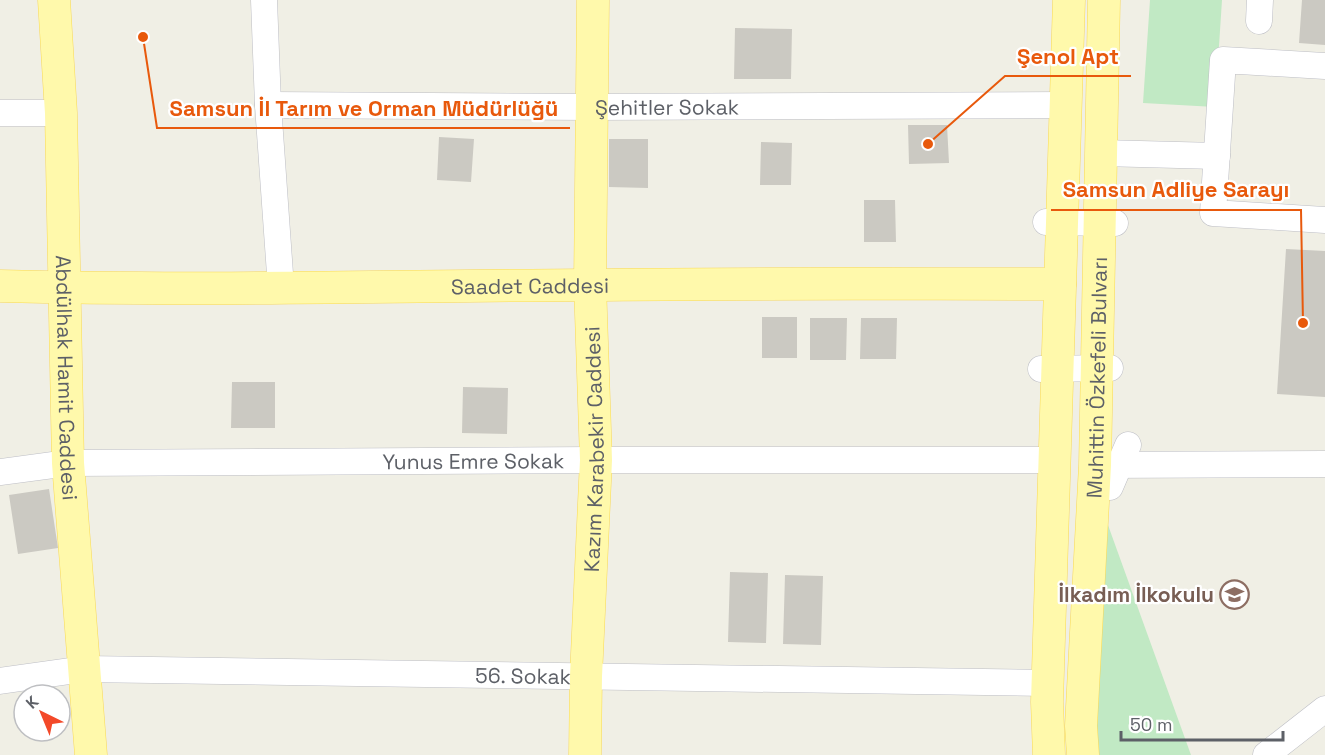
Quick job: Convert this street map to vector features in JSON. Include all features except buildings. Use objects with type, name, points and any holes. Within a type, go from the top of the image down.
[{"type":"main road","name":"Abdülhak Hamit Caddesi","points":[[54,0],[61,113],[68,463],[91,755]]},
{"type":"main road","name":"Kazım Karabekir Caddesi","points":[[585,755],[586,676],[596,460],[590,285],[593,0]]},
{"type":"main road","name":"Muhittin Özkefeli Bulvarı","points":[[1048,755],[1047,683],[1054,460],[1049,369],[1060,284],[1054,222],[1066,105],[1069,0]]},
{"type":"main road","name":"Muhittin Özkefeli Bulvarı","points":[[1083,755],[1081,726],[1113,465],[1103,368],[1107,223],[1101,153],[1104,0]]},
{"type":"main road","name":"Saadet Caddesi","points":[[0,286],[281,288],[1060,284]]},
{"type":"street","points":[[264,0],[268,105],[281,288]]},
{"type":"street","points":[[1325,66],[1223,60],[1213,213],[1325,220]]},
{"type":"street","name":"Şehitler Sokak","points":[[268,105],[591,107],[1066,105]]},
{"type":"street","points":[[0,113],[61,113]]},
{"type":"street","points":[[1101,153],[1216,156]]},
{"type":"street","points":[[1054,222],[1107,223]]},
{"type":"street","points":[[1049,369],[1103,368]]},
{"type":"street","name":"Yunus Emre Sokak","points":[[0,472],[68,463],[1054,460]]},
{"type":"street","points":[[1113,465],[1325,464]]},
{"type":"street","name":"56. Sokak","points":[[0,681],[84,669],[1047,683]]},
{"type":"street","points":[[1266,755],[1325,709]]},
{"type":"green space","points":[[1150,0],[1222,0],[1215,107],[1143,103]]},
{"type":"green space","points":[[1104,514],[1191,755],[1097,755],[1092,710]]},
{"type":"place","name":"Samsun İl Tarım ve Orman Müdürlüğü","points":[[143,37]]},
{"type":"place","name":"Şenol Apt","points":[[928,144]]},
{"type":"place","name":"Samsun Adliye Sarayı","points":[[1303,323]]},
{"type":"place","name":"İlkadım İlkokulu","points":[[1235,594]]}]
